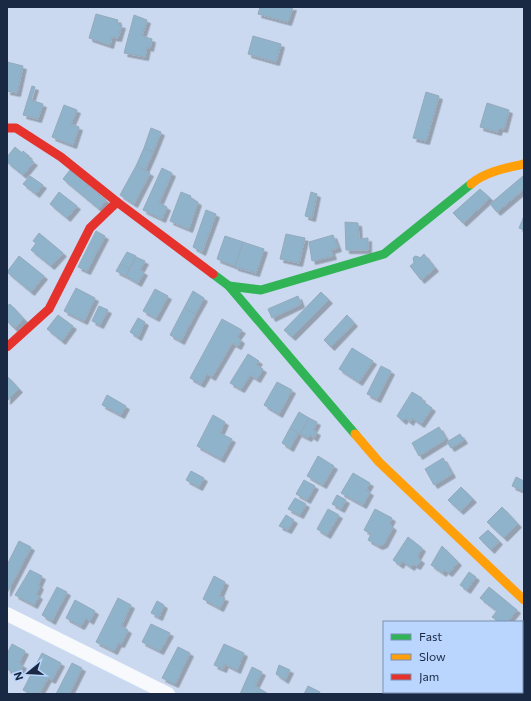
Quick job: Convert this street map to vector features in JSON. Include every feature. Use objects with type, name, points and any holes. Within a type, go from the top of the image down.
[{"type":"street","points":[[7,128],[16,128],[61,157],[117,202],[229,286],[379,462],[524,600]]},
{"type":"street","points":[[229,286],[261,290],[384,254],[477,179],[506,168],[524,164]]},
{"type":"street","points":[[7,347],[49,309],[90,228],[117,202]]},
{"type":"street","points":[[7,614],[168,694]]},
{"type":"building","points":[[260,7],[293,7],[288,22],[258,14]]},
{"type":"building","points":[[96,14],[118,20],[117,24],[122,25],[118,38],[112,37],[110,45],[89,38]]},
{"type":"building","points":[[134,15],[147,20],[142,36],[152,39],[150,48],[147,47],[145,57],[124,53]]},
{"type":"building","points":[[253,36],[281,44],[276,62],[248,54]]},
{"type":"building","points":[[7,62],[23,66],[17,93],[7,91]]},
{"type":"building","points":[[32,86],[35,87],[31,100],[43,104],[38,119],[23,115]]},
{"type":"building","points":[[426,92],[439,96],[426,141],[413,138]]},
{"type":"building","points":[[487,103],[509,110],[504,129],[499,128],[498,132],[480,127]]},
{"type":"building","points":[[64,105],[77,110],[71,124],[79,127],[73,145],[52,137]]},
{"type":"building","points":[[151,128],[161,132],[153,152],[144,148]]},
{"type":"building","points":[[15,147],[22,153],[23,151],[29,156],[27,157],[34,162],[23,175],[7,162],[7,157]]},
{"type":"building","points":[[144,148],[153,152],[145,170],[136,166]]},
{"type":"building","points":[[136,166],[150,173],[134,204],[120,195]]},
{"type":"building","points":[[162,168],[172,173],[159,203],[167,207],[162,219],[143,210]]},
{"type":"building","points":[[70,170],[106,200],[99,209],[63,179]]},
{"type":"building","points":[[30,176],[43,185],[36,194],[23,184]]},
{"type":"building","points":[[523,176],[524,189],[497,212],[490,204]]},
{"type":"building","points":[[480,189],[490,198],[463,223],[453,213]]},
{"type":"building","points":[[59,192],[77,206],[67,218],[50,204]]},
{"type":"building","points":[[181,192],[191,196],[190,198],[198,202],[189,229],[170,221]]},
{"type":"building","points":[[311,192],[317,194],[312,218],[305,216]]},
{"type":"building","points":[[206,210],[216,214],[202,252],[193,247]]},
{"type":"building","points":[[524,216],[524,230],[519,228]]},
{"type":"building","points":[[345,222],[358,223],[359,239],[368,238],[368,250],[346,250]]},
{"type":"building","points":[[96,231],[105,236],[87,271],[78,267]]},
{"type":"building","points":[[39,233],[63,253],[51,266],[31,250],[36,243],[33,241]]},
{"type":"building","points":[[286,234],[305,238],[299,263],[280,259]]},
{"type":"building","points":[[333,235],[338,248],[331,250],[333,256],[312,261],[309,242]]},
{"type":"building","points":[[225,236],[243,242],[235,266],[217,259]]},
{"type":"building","points":[[243,242],[264,249],[256,273],[235,267]]},
{"type":"building","points":[[127,252],[136,256],[129,269],[120,264]]},
{"type":"building","points":[[424,254],[435,268],[421,280],[410,266],[414,263],[413,258],[415,256],[420,258]]},
{"type":"building","points":[[19,256],[44,276],[31,292],[7,272]]},
{"type":"building","points":[[136,257],[145,261],[140,270],[144,272],[138,283],[126,276]]},
{"type":"building","points":[[120,264],[129,269],[126,276],[116,271]]},
{"type":"building","points":[[76,288],[95,298],[84,321],[64,311]]},
{"type":"building","points":[[155,289],[168,296],[156,318],[143,311]]},
{"type":"building","points":[[193,291],[204,298],[195,314],[184,308]]},
{"type":"building","points":[[321,292],[329,300],[292,337],[284,330]]},
{"type":"building","points":[[298,296],[301,304],[272,318],[268,309]]},
{"type":"building","points":[[10,304],[24,319],[14,328],[7,321],[7,306]]},
{"type":"building","points":[[99,306],[108,310],[100,325],[92,321]]},
{"type":"building","points":[[184,308],[195,314],[181,341],[170,335]]},
{"type":"building","points":[[58,315],[73,326],[62,341],[47,329]]},
{"type":"building","points":[[347,315],[354,323],[331,347],[324,340]]},
{"type":"building","points":[[138,318],[145,322],[138,337],[130,332]]},
{"type":"building","points":[[222,319],[242,330],[237,337],[241,340],[238,346],[232,343],[212,377],[207,374],[201,384],[190,378]]},
{"type":"building","points":[[352,348],[373,361],[359,382],[339,369]]},
{"type":"building","points":[[248,354],[259,361],[256,365],[263,369],[257,379],[250,375],[241,389],[230,383]]},
{"type":"building","points":[[381,366],[391,371],[377,399],[367,394]]},
{"type":"building","points":[[7,376],[19,389],[7,401]]},
{"type":"building","points":[[277,382],[292,390],[279,414],[264,405]]},
{"type":"building","points":[[412,392],[422,398],[421,400],[432,408],[421,424],[412,418],[410,422],[405,418],[403,421],[397,416]]},
{"type":"building","points":[[107,395],[126,406],[121,415],[102,405]]},
{"type":"building","points":[[299,412],[309,418],[300,434],[290,428]]},
{"type":"building","points":[[213,415],[225,422],[220,433],[232,439],[221,459],[197,446]]},
{"type":"building","points":[[309,418],[317,422],[313,430],[317,432],[314,438],[310,435],[308,438],[300,434]]},
{"type":"building","points":[[439,427],[446,439],[419,456],[412,443]]},
{"type":"building","points":[[290,428],[298,433],[290,448],[282,443]]},
{"type":"building","points":[[460,434],[464,440],[451,448],[447,442]]},
{"type":"building","points":[[318,456],[334,466],[323,485],[307,476]]},
{"type":"building","points":[[443,458],[452,474],[434,485],[425,469]]},
{"type":"building","points":[[191,471],[204,478],[199,487],[186,480]]},
{"type":"building","points":[[353,473],[370,483],[366,490],[370,492],[363,505],[341,493]]},
{"type":"building","points":[[516,477],[524,481],[524,491],[512,486]]},
{"type":"building","points":[[304,480],[315,486],[307,500],[296,494]]},
{"type":"building","points":[[461,487],[473,499],[460,511],[448,500]]},
{"type":"building","points":[[337,495],[346,500],[341,509],[332,504]]},
{"type":"building","points":[[295,498],[306,504],[300,515],[288,509]]},
{"type":"building","points":[[502,507],[518,524],[504,538],[487,522]]},
{"type":"building","points":[[328,509],[339,515],[327,535],[317,529]]},
{"type":"building","points":[[375,509],[392,518],[389,524],[393,527],[384,544],[379,546],[368,540],[371,534],[364,530]]},
{"type":"building","points":[[286,515],[294,520],[288,530],[279,526]]},
{"type":"building","points":[[488,530],[499,541],[491,550],[479,538]]},
{"type":"building","points":[[408,537],[422,548],[417,557],[421,560],[417,566],[413,564],[411,567],[402,561],[400,565],[393,560]]},
{"type":"building","points":[[19,541],[31,547],[7,593],[7,565]]},
{"type":"building","points":[[442,546],[458,562],[449,573],[444,570],[443,573],[431,565]]},
{"type":"building","points":[[30,570],[42,576],[38,585],[40,586],[36,594],[39,596],[34,605],[15,595]]},
{"type":"building","points":[[469,572],[476,577],[467,590],[460,585]]},
{"type":"building","points":[[214,576],[225,582],[219,596],[225,598],[220,608],[203,599]]},
{"type":"building","points":[[57,587],[67,592],[52,621],[42,615]]},
{"type":"building","points":[[489,587],[517,610],[508,621],[498,621],[492,617],[497,611],[480,598]]},
{"type":"building","points":[[118,598],[131,605],[121,626],[128,630],[121,644],[118,643],[114,651],[96,642]]},
{"type":"building","points":[[75,600],[95,611],[90,621],[86,618],[81,626],[66,618]]},
{"type":"building","points":[[157,601],[164,605],[159,617],[151,613]]},
{"type":"building","points":[[151,624],[170,633],[160,651],[142,642]]},
{"type":"building","points":[[12,644],[25,651],[19,663],[23,665],[18,675],[7,669],[7,654]]},
{"type":"building","points":[[224,644],[244,653],[237,670],[225,664],[223,669],[214,665]]},
{"type":"building","points":[[178,647],[190,653],[175,684],[162,678]]},
{"type":"building","points":[[42,653],[61,663],[52,680],[48,678],[39,694],[30,694],[23,690]]},
{"type":"building","points":[[72,663],[82,668],[69,694],[56,694]]},
{"type":"building","points":[[279,665],[290,670],[285,680],[276,674]]},
{"type":"building","points":[[252,667],[262,672],[255,686],[267,694],[240,694]]},
{"type":"building","points":[[308,686],[320,692],[319,694],[304,694]]},
{"type":"building","points":[[446,693],[466,693],[466,694]]},
{"type":"traffic: fast","points":[[229,286],[261,290],[384,254],[471,184]]},
{"type":"traffic: fast","points":[[213,274],[229,286],[355,434]]},
{"type":"traffic: slow","points":[[471,184],[489,173],[524,164]]},
{"type":"traffic: slow","points":[[355,434],[379,462],[524,600]]},
{"type":"traffic: jam","points":[[7,128],[16,128],[61,157],[117,202],[213,274]]},
{"type":"traffic: jam","points":[[7,347],[49,309],[90,228],[117,202]]}]
